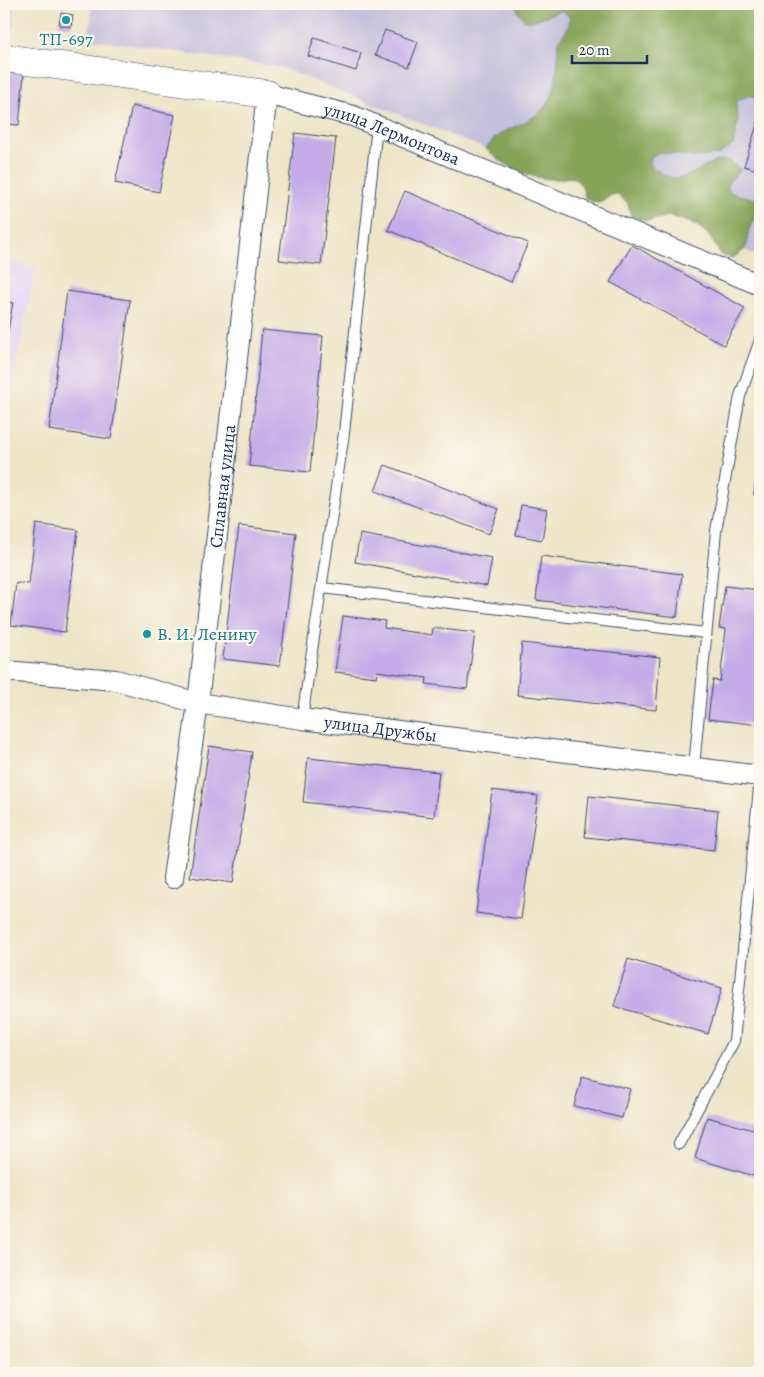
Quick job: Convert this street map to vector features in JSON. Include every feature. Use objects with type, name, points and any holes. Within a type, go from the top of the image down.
[{"type":"street","name":"улица Лермонтова","points":[[4,58],[267,94],[353,116],[760,285]]},
{"type":"street","name":"Сплавная улица","points":[[173,878],[198,703],[267,94]]},
{"type":"street","name":"улица Дружбы","points":[[4,671],[116,680],[198,703],[302,719],[694,767],[760,777]]},
{"type":"lane","points":[[302,719],[344,433],[376,126]]},
{"type":"lane","points":[[694,767],[716,531],[740,396],[760,340]]},
{"type":"lane","points":[[322,588],[706,633]]},
{"type":"lane","points":[[679,1144],[734,1041],[760,777]]},
{"type":"shaded area","points":[[4,4],[14,4],[13,29],[4,28]]},
{"type":"shaded area","points":[[92,4],[760,4],[760,257],[744,250],[733,258],[721,255],[708,234],[695,224],[669,216],[647,221],[636,219],[631,216],[625,199],[617,194],[611,195],[602,202],[591,201],[585,197],[582,186],[574,178],[547,179],[520,172],[500,162],[486,149],[279,67],[89,39]]},
{"type":"shaded area","points":[[4,262],[36,267],[4,421]]},
{"type":"green space","points":[[516,4],[760,4],[760,96],[748,96],[737,100],[738,121],[733,145],[718,155],[693,157],[659,152],[651,158],[650,164],[664,175],[676,178],[688,175],[720,160],[730,161],[740,170],[728,183],[728,190],[734,194],[757,201],[758,208],[748,232],[747,244],[744,250],[733,258],[721,255],[708,234],[695,224],[669,216],[647,221],[631,216],[628,203],[617,194],[611,195],[602,202],[591,201],[585,197],[582,186],[574,178],[554,179],[533,176],[516,170],[486,149],[498,136],[529,120],[548,103],[556,82],[558,43],[569,23],[570,18],[563,10],[532,21],[526,21],[518,12]]},
{"type":"building","name":"ТП-697","points":[[61,13],[73,15],[71,27],[59,25]]},
{"type":"building","points":[[385,30],[418,42],[409,67],[375,55]]},
{"type":"building","points":[[314,38],[361,53],[356,71],[308,56]]},
{"type":"building","points":[[4,72],[24,74],[19,125],[4,124]]},
{"type":"building","points":[[132,106],[175,115],[159,192],[115,183]]},
{"type":"building","points":[[760,115],[760,171],[744,166]]},
{"type":"building","points":[[295,133],[336,138],[321,265],[279,260]]},
{"type":"building","points":[[405,191],[528,243],[511,282],[388,230]]},
{"type":"building","points":[[632,245],[745,308],[724,345],[610,282]]},
{"type":"building","points":[[67,291],[130,300],[111,439],[49,430]]},
{"type":"building","points":[[4,301],[13,303],[7,336],[4,335]]},
{"type":"building","points":[[262,330],[323,336],[310,472],[249,466]]},
{"type":"building","points":[[760,452],[760,496],[754,495]]},
{"type":"building","points":[[385,465],[499,509],[489,534],[375,491]]},
{"type":"building","points":[[521,505],[547,509],[542,540],[516,535]]},
{"type":"building","points":[[36,524],[78,530],[65,632],[11,625],[16,583],[29,584]]},
{"type":"building","points":[[239,526],[296,533],[280,666],[223,659]]},
{"type":"building","points":[[360,534],[492,558],[487,586],[355,562]]},
{"type":"building","points":[[541,556],[682,574],[677,617],[536,600]]},
{"type":"building","points":[[725,586],[760,590],[760,725],[708,719],[713,680],[720,681],[726,629],[719,628]]},
{"type":"building","points":[[343,616],[385,621],[384,628],[432,635],[433,628],[475,633],[467,689],[426,684],[427,678],[377,671],[376,677],[335,672]]},
{"type":"building","points":[[522,643],[660,657],[656,710],[517,695]]},
{"type":"building","points":[[209,746],[252,752],[233,883],[190,877]]},
{"type":"building","points":[[308,758],[439,772],[434,817],[303,802]]},
{"type":"building","points":[[492,790],[538,796],[521,919],[476,913]]},
{"type":"building","points":[[589,796],[718,810],[714,850],[585,837]]},
{"type":"building","points":[[628,959],[722,988],[708,1034],[614,1006]]},
{"type":"building","points":[[582,1076],[630,1089],[622,1118],[574,1106]]},
{"type":"building","points":[[707,1117],[760,1132],[760,1178],[695,1158]]},
{"type":"place","name":"ТП-697","points":[[66,20]]},
{"type":"place","name":"В. И. Ленину","points":[[147,634]]}]
